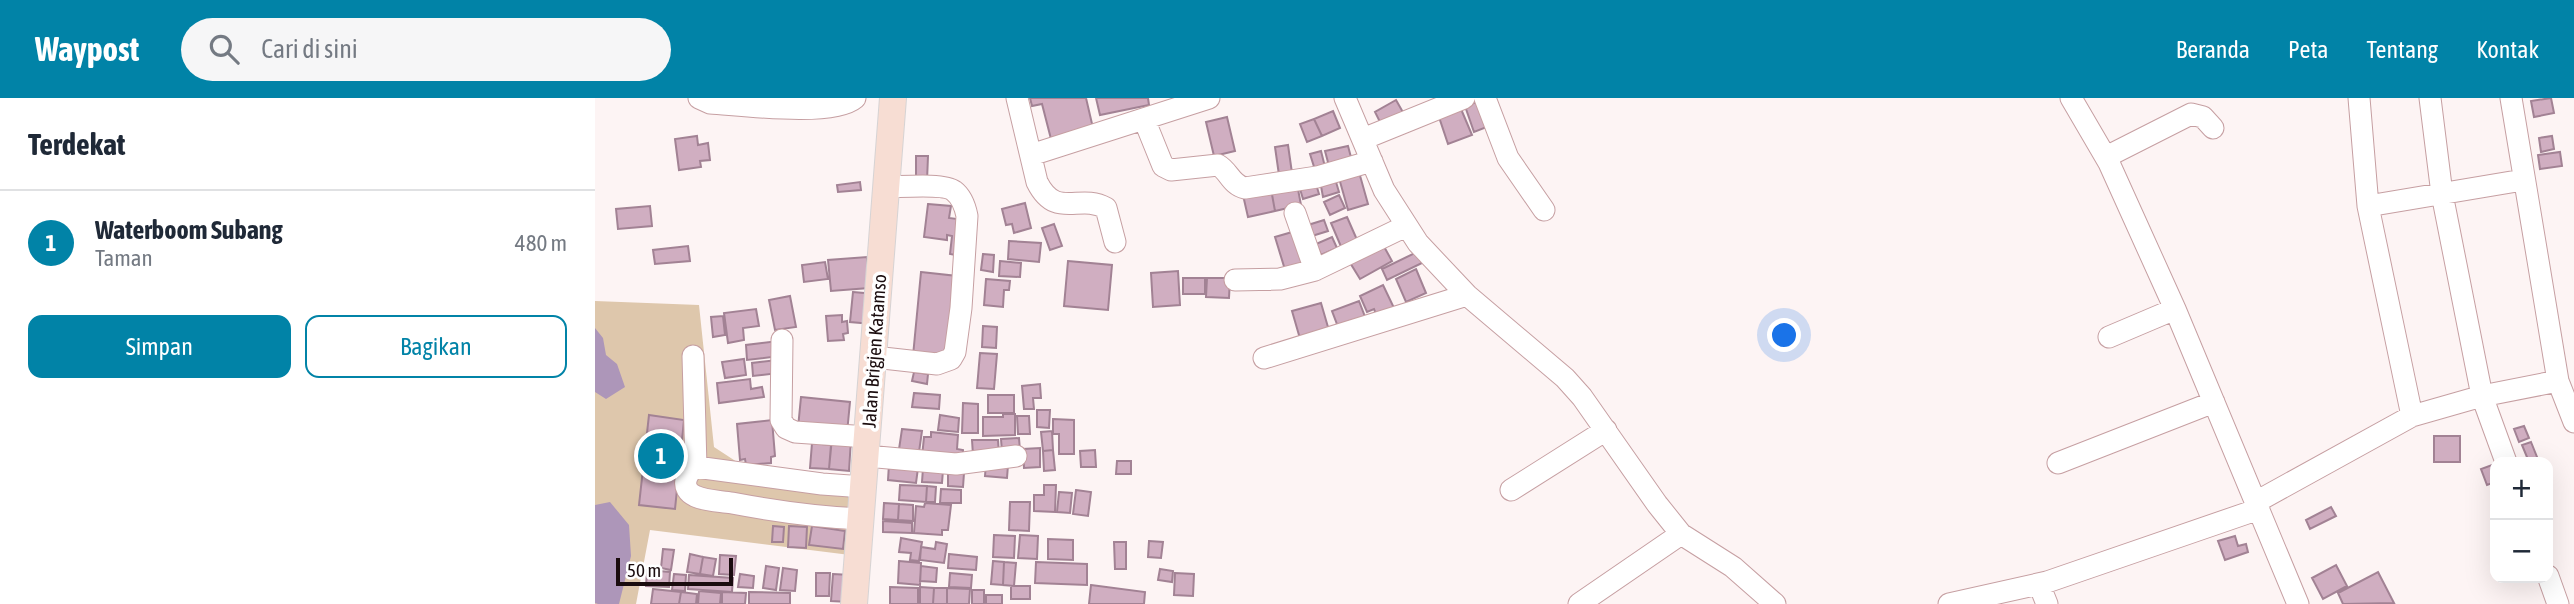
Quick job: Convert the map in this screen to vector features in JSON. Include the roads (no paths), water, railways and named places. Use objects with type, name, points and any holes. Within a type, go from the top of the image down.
[{"type":"main road","name":"Jalan Brigjen Katamso","points":[[854,604],[893,98]]},
{"type":"street","points":[[699,98],[710,103],[798,108],[836,107],[855,98]]},
{"type":"street","points":[[1017,98],[1037,182],[1042,192],[1059,204],[1088,203],[1106,208],[1115,242]]},
{"type":"street","points":[[1031,155],[1144,119],[1183,102],[1209,98]]},
{"type":"street","points":[[1345,98],[1384,190],[1417,243],[1467,295],[1565,378],[1582,397],[1681,534],[1733,567],[1775,604]]},
{"type":"street","points":[[1363,139],[1464,98]]},
{"type":"street","points":[[1485,98],[1509,158],[1544,210]]},
{"type":"street","points":[[2071,98],[2106,157],[2175,309],[2298,604]]},
{"type":"street","points":[[2360,98],[2368,206],[2412,416]]},
{"type":"street","points":[[2430,98],[2442,194],[2481,396],[2504,457]]},
{"type":"street","points":[[2511,98],[2558,381],[2574,422]]},
{"type":"street","points":[[2106,157],[2192,114],[2203,117],[2213,128]]},
{"type":"street","points":[[1144,119],[1163,166],[1171,170],[1218,165],[1224,168],[1239,187],[1317,177],[1372,161]]},
{"type":"street","points":[[2368,206],[2523,180]]},
{"type":"street","points":[[874,357],[937,364],[951,359],[955,352],[961,308],[967,216],[964,203],[958,194],[948,187],[886,187]]},
{"type":"street","points":[[1295,213],[1315,270]]},
{"type":"street","points":[[1235,280],[1280,279],[1315,270],[1406,226]]},
{"type":"street","points":[[1264,358],[1467,295]]},
{"type":"street","points":[[2109,337],[2175,309]]},
{"type":"street","points":[[782,340],[781,420],[786,428],[867,447],[969,464],[1016,456]]},
{"type":"street","points":[[693,356],[696,467]]},
{"type":"street","points":[[1961,603],[2043,594],[2257,505],[2383,429],[2412,416],[2481,396],[2558,381]]},
{"type":"street","points":[[2058,463],[2214,402]]},
{"type":"street","points":[[1511,490],[1606,430]]},
{"type":"street","points":[[861,519],[758,508],[698,498],[685,486],[688,472],[696,467],[864,487]]},
{"type":"street","points":[[1579,604],[1681,534]]},
{"type":"street","points":[[2550,583],[2558,604]]},
{"type":"place","name":"Waterboom Subang","points":[[661,456]]}]
